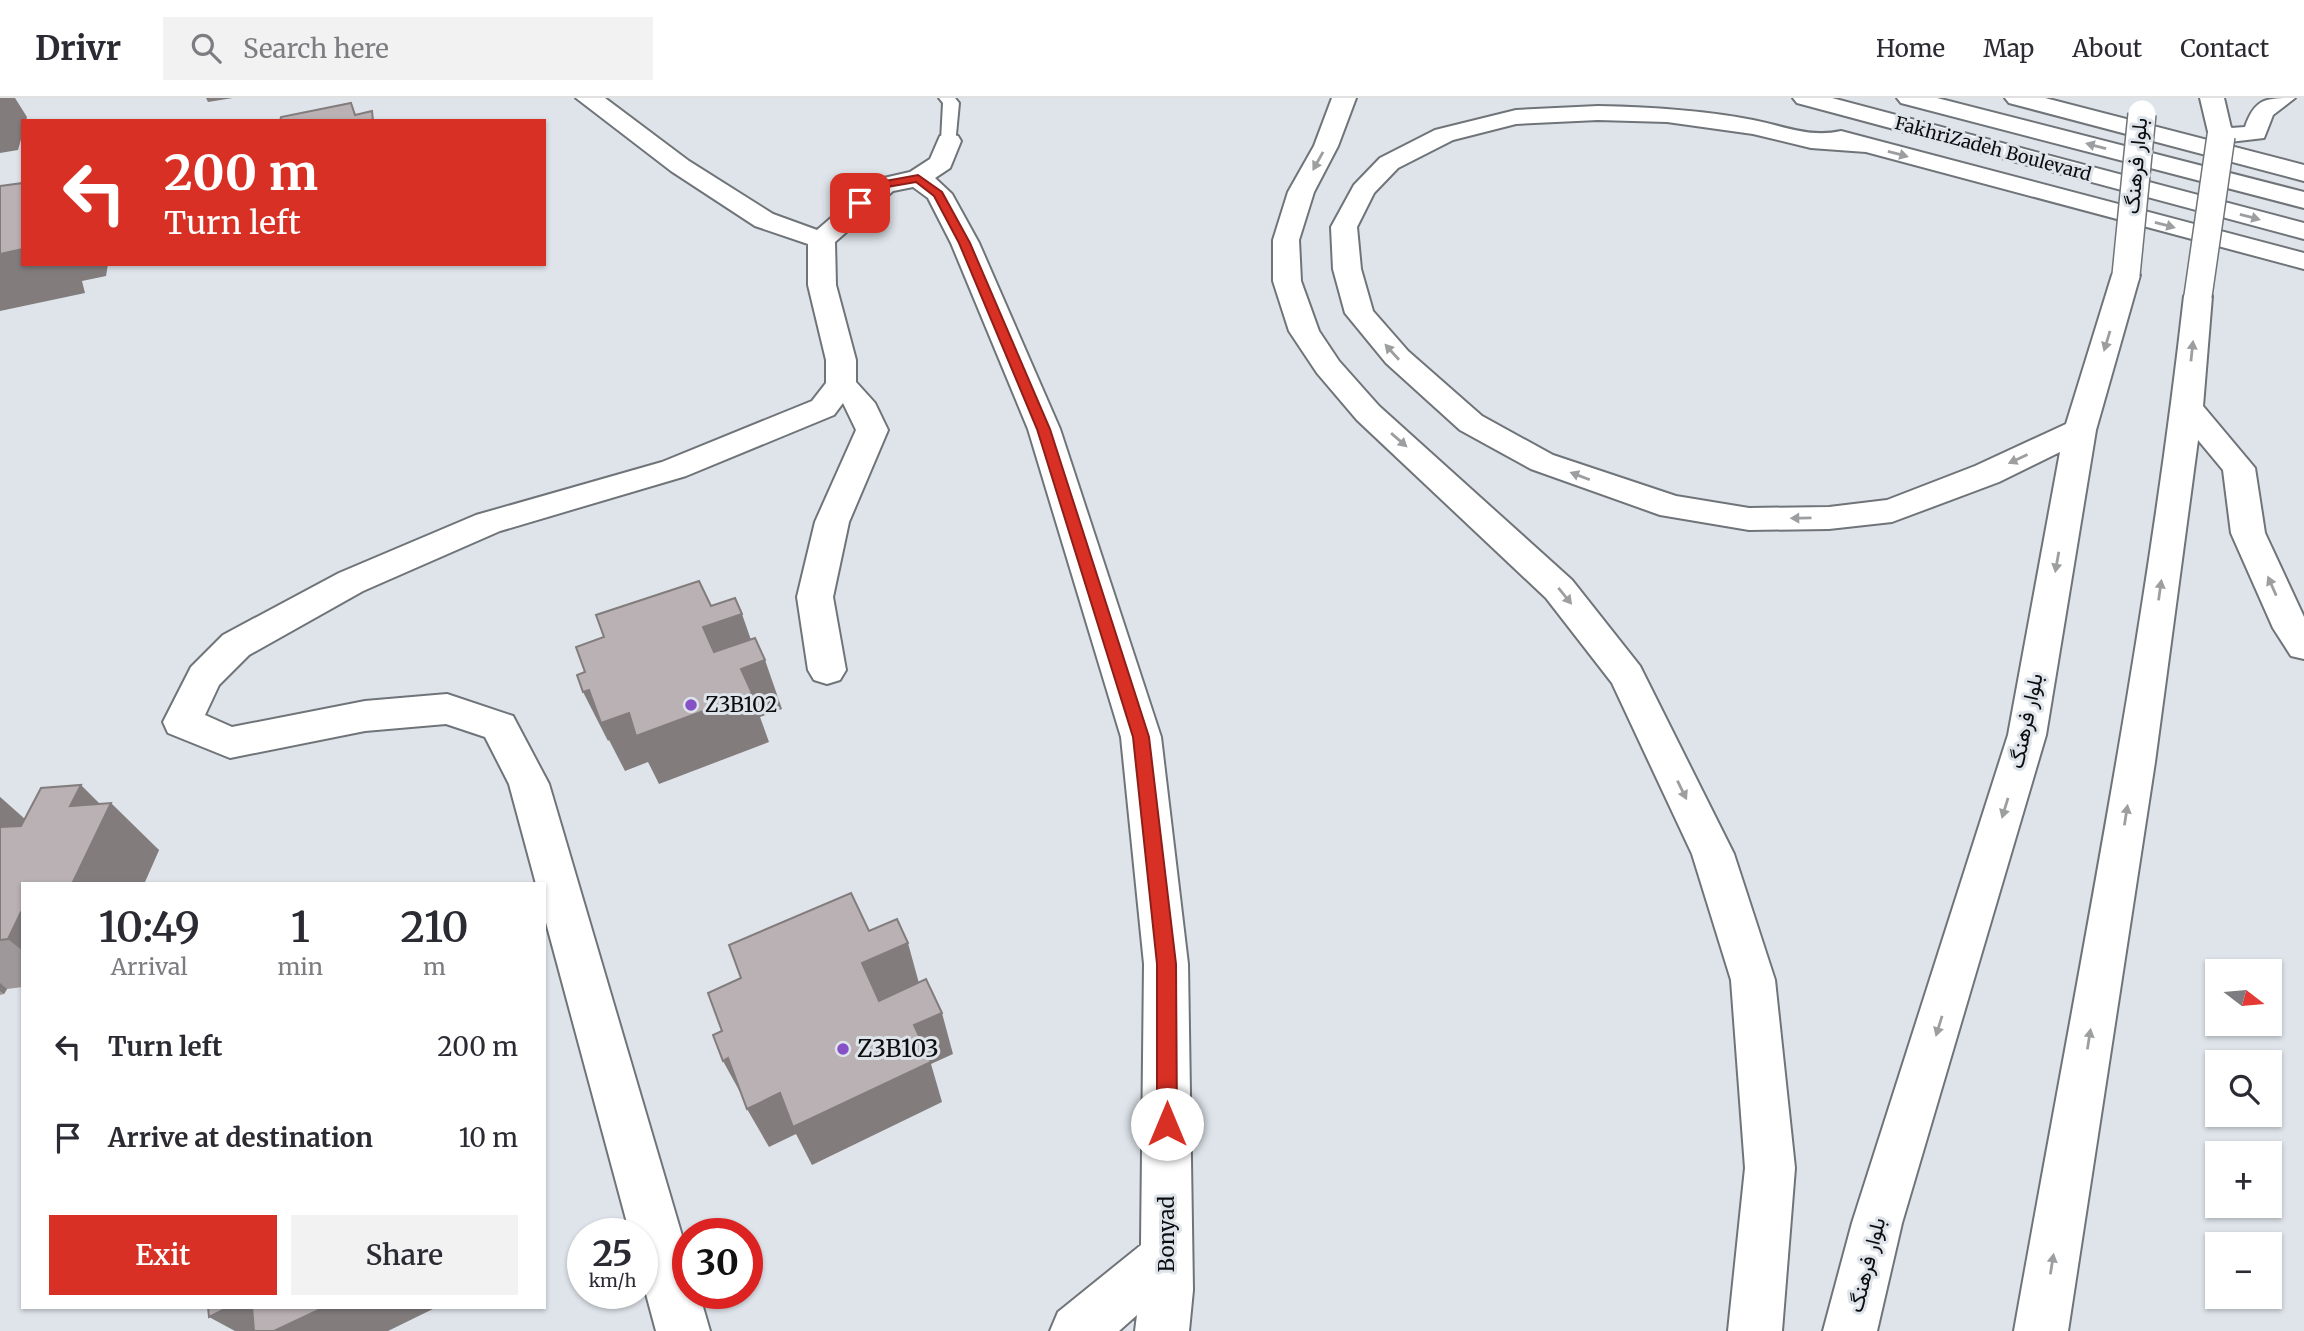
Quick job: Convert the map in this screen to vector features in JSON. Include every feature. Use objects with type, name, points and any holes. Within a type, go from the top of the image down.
[{"type":"main road","points":[[588,98],[606,108],[680,166],[764,220],[821,240]]},
{"type":"main road","points":[[1344,98],[1326,146],[1301,192],[1286,240],[1287,281],[1304,331],[1328,367],[1368,413],[1559,589],[1627,676],[1713,855],[1753,980],[1770,1168],[1755,1331]]},
{"type":"main road","points":[[1715,98],[1866,145],[2304,261]]},
{"type":"main road","name":"FakhriZadeh Boulevard","points":[[1805,98],[2304,231]]},
{"type":"main road","points":[[1909,98],[2304,200]]},
{"type":"main road","points":[[2017,98],[2304,173]]},
{"type":"main road","points":[[2041,1331],[2135,762],[2187,407],[2198,296],[2221,136],[2213,98]]},
{"type":"main road","points":[[2221,136],[2255,132],[2262,112],[2283,98]]},
{"type":"main road","name":"بلوار فرهنگ","points":[[1850,1331],[1877,1223],[2026,735],[2080,430],[2126,275],[2141,106]]},
{"type":"main road","points":[[1866,145],[1811,141],[1753,127],[1667,115],[1598,113],[1516,117],[1444,135],[1390,163],[1363,190],[1344,227],[1347,269],[1359,313],[1397,357],[1471,423],[1542,461],[1672,507],[1749,519],[1829,518],[1892,511],[1987,474],[2080,430]]},
{"type":"main road","points":[[821,240],[884,185],[918,178],[941,163],[949,141]]},
{"type":"main road","name":"Bonyad","points":[[918,178],[939,194],[965,243],[1044,429],[1141,737],[1166,964],[1167,1257],[1162,1331]]},
{"type":"main road","points":[[683,1331],[529,784],[499,727],[447,709],[365,716],[230,743],[182,722],[204,677],[236,645],[351,582],[488,523],[674,469],[822,408],[841,384],[841,360],[822,285],[821,240]]},
{"type":"main road","points":[[827,670],[815,597],[832,522],[872,430],[860,403],[841,384]]},
{"type":"main road","points":[[2187,407],[2239,468],[2248,533],[2291,628],[2304,646]]},
{"type":"main road","points":[[1077,1331],[1167,1257]]},
{"type":"lane","points":[[947,98],[951,103],[949,141]]},
{"type":"building","points":[[351,103],[355,115],[372,111],[373,119],[280,119]]},
{"type":"building","points":[[21,183],[21,249],[0,254],[0,186]]},
{"type":"building","points":[[699,581],[711,606],[735,598],[742,614],[703,627],[714,652],[755,638],[765,660],[741,669],[752,693],[636,736],[629,713],[601,723],[589,690],[583,692],[577,675],[585,672],[576,647],[604,637],[596,615]]},
{"type":"building","points":[[81,785],[70,806],[111,803],[73,882],[21,882],[21,912],[8,939],[0,940],[0,827],[21,826],[41,788]]},
{"type":"building","name":"Z3B103","points":[[851,893],[869,931],[897,919],[908,943],[862,963],[879,1001],[926,979],[942,1013],[914,1025],[931,1062],[793,1127],[780,1093],[747,1109],[728,1058],[723,1061],[713,1035],[722,1031],[708,993],[741,978],[729,945]]},
{"type":"building","points":[[208,1309],[225,1309],[209,1317]]},
{"type":"building","points":[[252,1309],[321,1309],[274,1331],[254,1331]]},
{"type":"place","name":"Z3B102","points":[[691,705]]},
{"type":"place","name":"Z3B103","points":[[843,1049]]},
{"type":"route","points":[[860,203],[884,185],[918,178],[939,194],[965,243],[1044,429],[1141,737],[1166,964],[1167,1124]]}]
